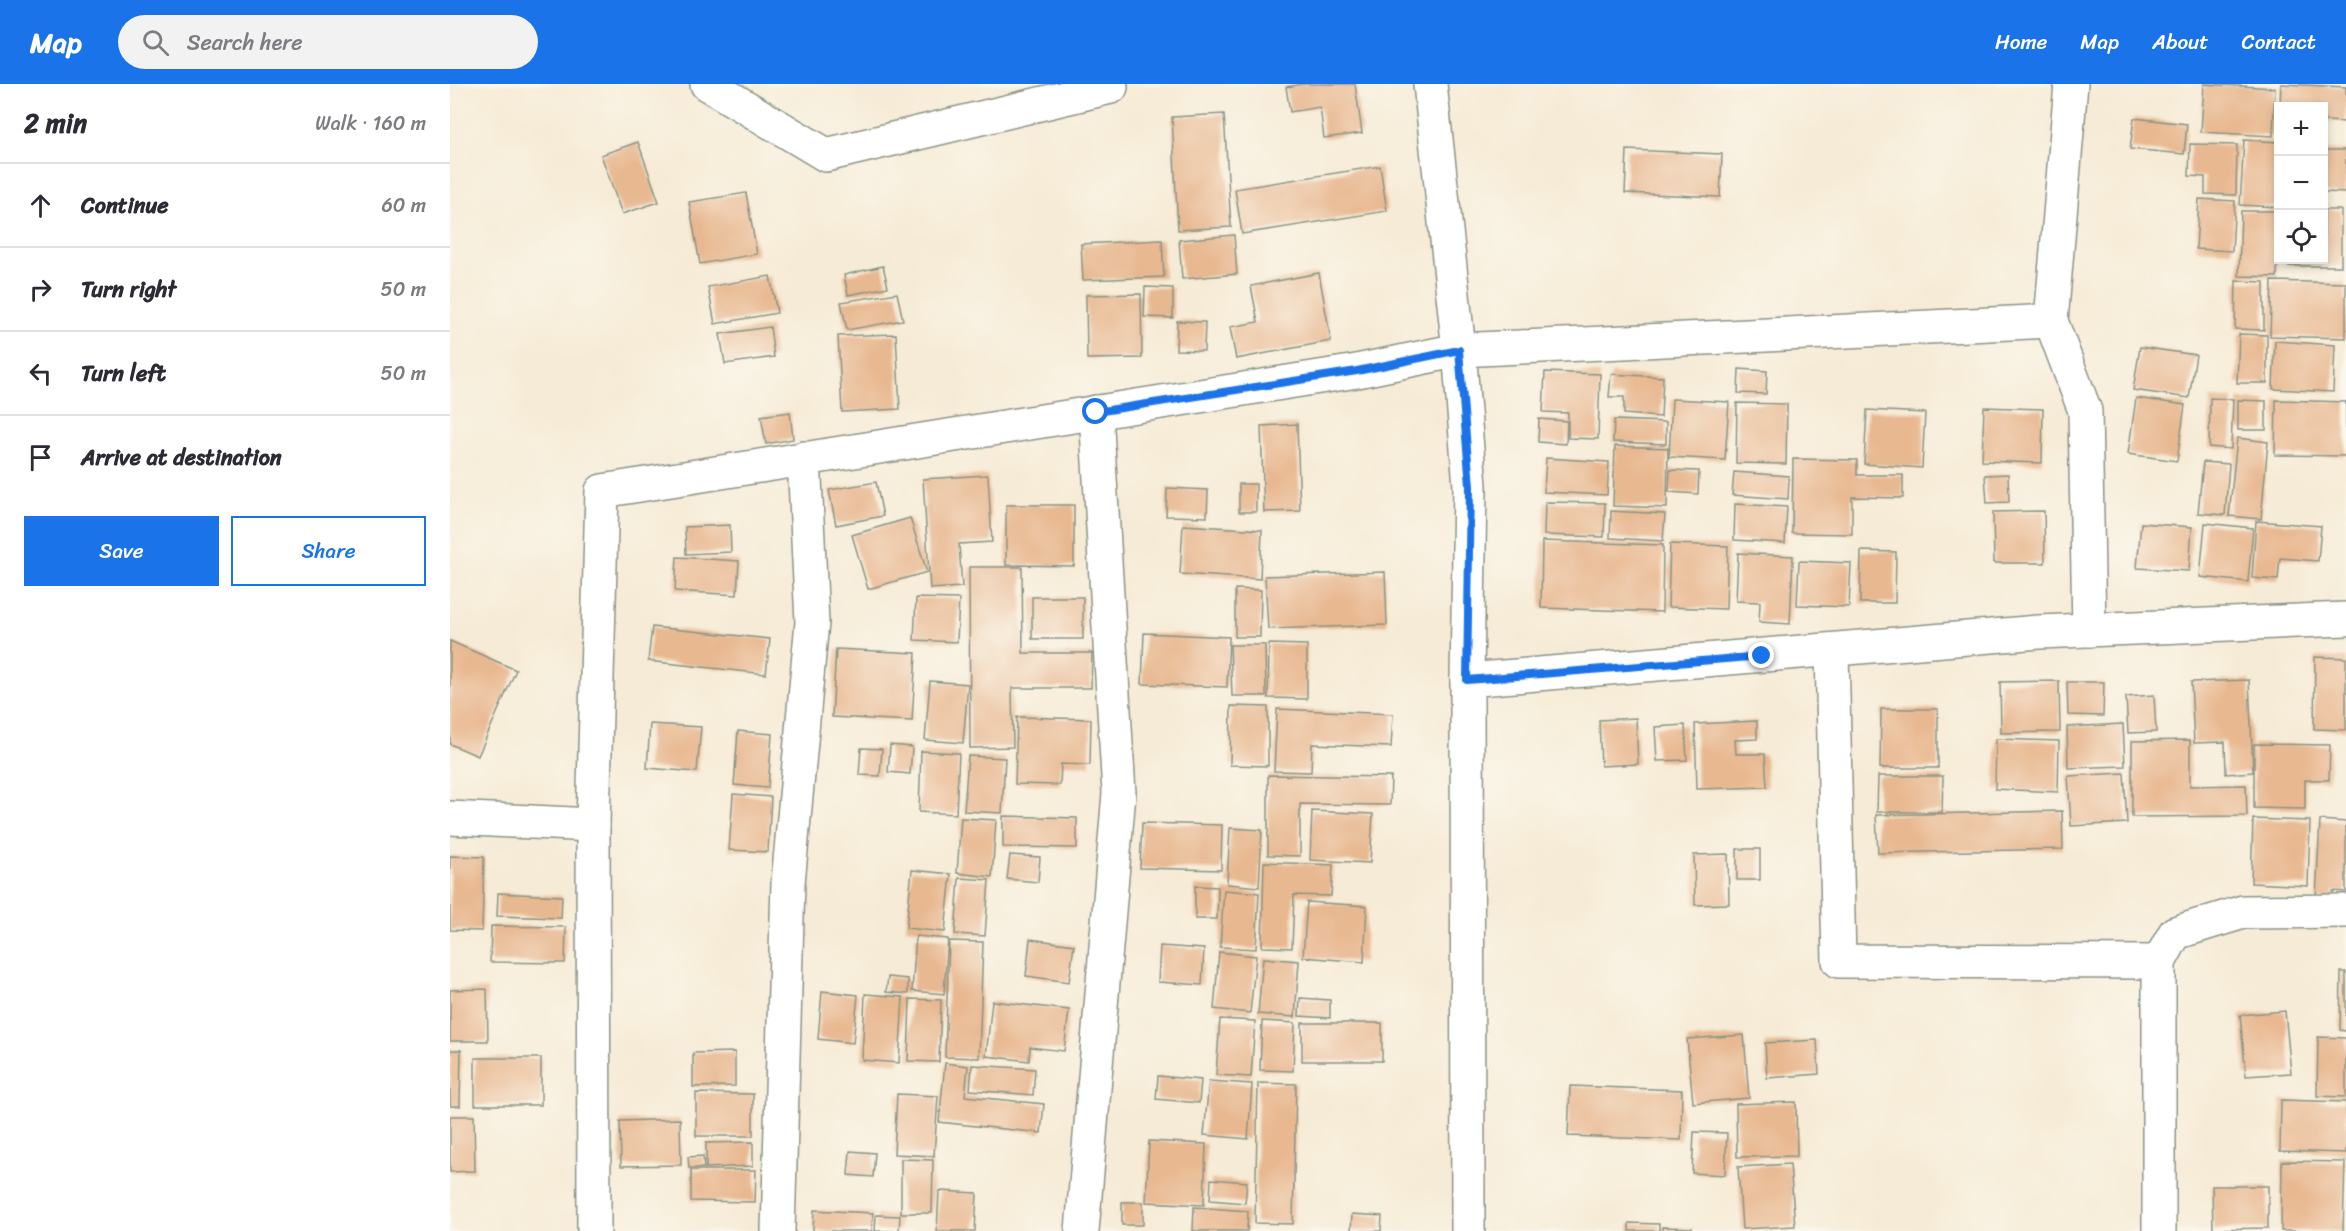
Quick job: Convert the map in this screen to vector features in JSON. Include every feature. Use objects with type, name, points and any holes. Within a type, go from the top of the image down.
[{"type":"street","points":[[707,84],[826,155],[1111,87],[1110,84]]},
{"type":"street","points":[[1430,84],[1459,350],[1470,486],[1467,680],[1468,1231]]},
{"type":"street","points":[[2071,84],[2051,321],[2085,411],[2089,630]]},
{"type":"street","points":[[594,1231],[593,825],[602,491],[1357,371],[1459,350],[2051,321]]},
{"type":"street","points":[[1082,1231],[1119,793],[1096,412]]},
{"type":"street","points":[[778,1231],[788,883],[812,622],[804,459]]},
{"type":"street","points":[[1467,680],[2089,630],[2346,620]]},
{"type":"street","points":[[1832,650],[1839,961],[2158,962]]},
{"type":"street","points":[[450,818],[593,825]]},
{"type":"street","points":[[2159,1231],[2158,962],[2175,933],[2243,912],[2346,911]]},
{"type":"building","points":[[1303,84],[1355,84],[1362,133],[1324,138],[1320,107],[1290,112],[1286,87]]},
{"type":"building","points":[[2204,84],[2275,88],[2273,136],[2201,132]]},
{"type":"building","points":[[2281,84],[2346,87],[2346,122],[2328,121],[2328,102],[2280,102]]},
{"type":"building","points":[[1224,114],[1231,227],[1178,230],[1172,117]]},
{"type":"building","points":[[2134,118],[2187,124],[2184,154],[2130,149]]},
{"type":"building","points":[[2244,140],[2274,142],[2274,207],[2240,205]]},
{"type":"building","points":[[638,142],[659,202],[622,214],[601,155]]},
{"type":"building","points":[[2190,144],[2237,145],[2236,195],[2205,194],[2205,177],[2189,176]]},
{"type":"building","points":[[1627,150],[1722,154],[1720,197],[1625,193]]},
{"type":"building","points":[[2328,150],[2346,150],[2346,193],[2328,192]]},
{"type":"building","points":[[1380,166],[1387,211],[1242,234],[1235,189]]},
{"type":"building","points":[[746,193],[757,254],[700,264],[689,202]]},
{"type":"building","points":[[2199,199],[2235,201],[2232,251],[2196,249]]},
{"type":"building","points":[[2328,210],[2341,210],[2341,266],[2287,266],[2287,264],[2328,264]]},
{"type":"building","points":[[2241,211],[2274,211],[2274,264],[2277,264],[2277,277],[2239,276]]},
{"type":"building","points":[[1234,235],[1237,274],[1182,279],[1179,240]]},
{"type":"building","points":[[1162,240],[1164,277],[1083,280],[1081,244]]},
{"type":"building","points":[[883,266],[888,287],[848,295],[844,275]]},
{"type":"building","points":[[1319,273],[1331,341],[1236,359],[1230,327],[1258,322],[1251,286]]},
{"type":"building","points":[[770,276],[777,313],[715,324],[708,287]]},
{"type":"building","points":[[2236,281],[2264,282],[2264,330],[2235,329]]},
{"type":"building","points":[[2272,281],[2346,283],[2346,338],[2270,336]]},
{"type":"building","points":[[1145,287],[1173,288],[1173,318],[1144,317]]},
{"type":"building","points":[[897,293],[903,320],[847,330],[841,302]]},
{"type":"building","points":[[1141,294],[1142,358],[1087,359],[1086,295]]},
{"type":"building","points":[[1177,321],[1205,322],[1204,351],[1176,350]]},
{"type":"building","points":[[770,327],[774,357],[725,364],[720,334]]},
{"type":"building","points":[[896,334],[900,409],[842,412],[838,336]]},
{"type":"building","points":[[2239,334],[2267,335],[2267,383],[2237,383]]},
{"type":"building","points":[[2275,341],[2335,345],[2333,392],[2273,389]]},
{"type":"building","points":[[2140,347],[2196,355],[2189,398],[2133,390]]},
{"type":"building","points":[[1739,369],[1767,371],[1766,394],[1738,393]]},
{"type":"building","points":[[1545,372],[1600,374],[1598,439],[1568,438],[1568,413],[1543,412]]},
{"type":"building","points":[[1611,374],[1663,377],[1661,417],[1624,414],[1624,397],[1609,397]]},
{"type":"building","points":[[2136,398],[2185,405],[2177,461],[2128,454]]},
{"type":"building","points":[[2210,398],[2233,399],[2231,449],[2209,447]]},
{"type":"building","points":[[1672,399],[1729,402],[1725,460],[1669,457]]},
{"type":"building","points":[[2238,400],[2266,401],[2266,430],[2238,430]]},
{"type":"building","points":[[2276,400],[2346,402],[2346,456],[2275,455]]},
{"type":"building","points":[[1737,403],[1787,404],[1786,464],[1736,463]]},
{"type":"building","points":[[1984,407],[2043,409],[2042,463],[1982,461]]},
{"type":"building","points":[[1867,410],[1925,413],[1922,468],[1864,464]]},
{"type":"building","points":[[790,412],[793,439],[766,444],[761,416]]},
{"type":"building","points":[[1539,419],[1567,421],[1566,444],[1538,442]]},
{"type":"building","points":[[1614,420],[1666,422],[1666,444],[1613,442]]},
{"type":"building","points":[[1297,424],[1300,511],[1264,512],[1261,426]]},
{"type":"building","points":[[2237,438],[2268,442],[2261,519],[2229,516]]},
{"type":"building","points":[[1615,446],[1668,448],[1667,508],[1613,506]]},
{"type":"building","points":[[1546,458],[1609,462],[1607,495],[1544,492]]},
{"type":"building","points":[[1793,459],[1857,460],[1857,475],[1903,475],[1903,498],[1852,497],[1852,534],[1792,533]]},
{"type":"building","points":[[2203,462],[2229,464],[2225,515],[2198,513]]},
{"type":"building","points":[[1670,470],[1699,471],[1698,494],[1669,492]]},
{"type":"building","points":[[1734,472],[1789,476],[1788,499],[1732,495]]},
{"type":"building","points":[[2008,474],[2009,502],[1987,503],[1985,475]]},
{"type":"building","points":[[988,475],[992,542],[959,544],[962,587],[930,589],[923,479]]},
{"type":"building","points":[[876,482],[883,516],[836,525],[829,490]]},
{"type":"building","points":[[1239,484],[1256,484],[1256,512],[1239,512]]},
{"type":"building","points":[[1167,488],[1208,490],[1207,517],[1166,516]]},
{"type":"building","points":[[1545,502],[1605,503],[1604,537],[1544,535]]},
{"type":"building","points":[[1735,504],[1787,507],[1785,543],[1734,540]]},
{"type":"building","points":[[1006,505],[1074,505],[1074,566],[1006,565]]},
{"type":"building","points":[[1611,511],[1665,514],[1663,541],[1610,538]]},
{"type":"building","points":[[2044,511],[2045,563],[1994,563],[1993,512]]},
{"type":"building","points":[[910,518],[927,572],[868,589],[852,535]]},
{"type":"building","points":[[2256,521],[2321,526],[2318,561],[2280,558],[2278,580],[2252,578]]},
{"type":"building","points":[[2141,523],[2192,527],[2189,571],[2137,568]]},
{"type":"building","points":[[2205,523],[2253,528],[2248,582],[2200,577]]},
{"type":"building","points":[[730,525],[731,552],[686,554],[685,527]]},
{"type":"building","points":[[1183,525],[1262,530],[1260,579],[1180,574]]},
{"type":"building","points":[[1542,541],[1663,545],[1662,612],[1541,608]]},
{"type":"building","points":[[1670,544],[1728,546],[1726,609],[1668,607]]},
{"type":"building","points":[[1861,551],[1896,552],[1895,603],[1860,603]]},
{"type":"building","points":[[1738,553],[1793,556],[1790,624],[1759,622],[1760,602],[1736,601]]},
{"type":"building","points":[[677,557],[739,561],[737,595],[675,591]]},
{"type":"building","points":[[1799,561],[1851,563],[1849,607],[1797,605]]},
{"type":"building","points":[[969,567],[1022,567],[1023,653],[1092,653],[1091,688],[1012,688],[1013,747],[970,748]]},
{"type":"building","points":[[1385,572],[1387,625],[1268,629],[1265,576]]},
{"type":"building","points":[[1235,589],[1261,590],[1260,637],[1235,637]]},
{"type":"building","points":[[1032,597],[1083,597],[1083,639],[1032,639]]},
{"type":"building","points":[[916,598],[959,599],[957,642],[914,640]]},
{"type":"building","points":[[652,627],[770,639],[766,674],[648,661]]},
{"type":"building","points":[[1144,633],[1229,637],[1227,687],[1142,684]]},
{"type":"building","points":[[450,641],[516,670],[478,756],[450,744]]},
{"type":"building","points":[[1269,644],[1307,645],[1307,699],[1268,698]]},
{"type":"building","points":[[1230,645],[1265,645],[1266,696],[1232,696]]},
{"type":"building","points":[[836,649],[916,653],[912,721],[832,717]]},
{"type":"building","points":[[2315,657],[2346,658],[2346,730],[2314,729]]},
{"type":"building","points":[[2249,680],[2253,772],[2226,774],[2225,742],[2194,743],[2191,682]]},
{"type":"building","points":[[930,681],[968,684],[963,743],[925,740]]},
{"type":"building","points":[[2059,681],[2060,732],[2001,733],[2000,682]]},
{"type":"building","points":[[2067,682],[2104,682],[2103,716],[2068,715]]},
{"type":"building","points":[[2154,695],[2156,732],[2128,733],[2126,697]]},
{"type":"building","points":[[1231,706],[1268,707],[1268,766],[1230,765]]},
{"type":"building","points":[[1277,709],[1393,714],[1391,747],[1312,744],[1311,772],[1274,771]]},
{"type":"building","points":[[1881,709],[1938,709],[1938,768],[1880,768]]},
{"type":"building","points":[[1017,717],[1091,719],[1090,765],[1061,764],[1060,785],[1015,784]]},
{"type":"building","points":[[1636,718],[1638,764],[1601,766],[1599,720]]},
{"type":"building","points":[[1757,721],[1757,739],[1735,740],[1736,754],[1765,754],[1767,787],[1697,789],[1695,724]]},
{"type":"building","points":[[650,724],[701,727],[697,772],[647,768]]},
{"type":"building","points":[[2123,724],[2125,766],[2068,768],[2067,727]]},
{"type":"building","points":[[1685,725],[1687,760],[1657,761],[1655,727]]},
{"type":"building","points":[[738,731],[772,734],[768,788],[734,785]]},
{"type":"building","points":[[1996,739],[2059,741],[2058,792],[1995,789]]},
{"type":"building","points":[[2190,740],[2190,786],[2246,785],[2247,816],[2132,817],[2132,741]]},
{"type":"building","points":[[2254,744],[2330,745],[2329,780],[2305,780],[2305,809],[2254,808]]},
{"type":"building","points":[[890,745],[912,747],[910,774],[888,772]]},
{"type":"building","points":[[861,748],[882,749],[880,776],[859,775]]},
{"type":"building","points":[[921,751],[959,753],[956,814],[919,812]]},
{"type":"building","points":[[968,756],[1005,758],[1002,813],[964,811]]},
{"type":"building","points":[[2124,773],[2127,823],[2071,826],[2068,776]]},
{"type":"building","points":[[1268,775],[1391,777],[1390,805],[1300,804],[1300,856],[1268,855]]},
{"type":"building","points":[[1878,776],[1943,776],[1942,812],[1877,812]]},
{"type":"building","points":[[733,794],[771,797],[768,852],[729,850]]},
{"type":"building","points":[[1312,811],[1373,814],[1370,863],[1310,860]]},
{"type":"building","points":[[2062,811],[2063,849],[1878,853],[1876,815]]},
{"type":"building","points":[[1003,816],[1077,818],[1077,848],[1003,847]]},
{"type":"building","points":[[961,818],[996,820],[992,877],[957,873]]},
{"type":"building","points":[[2253,819],[2310,821],[2308,886],[2251,883]]},
{"type":"building","points":[[2320,820],[2346,822],[2346,892],[2333,891],[2333,900],[2316,899]]},
{"type":"building","points":[[1142,823],[1222,825],[1221,870],[1140,868]]},
{"type":"building","points":[[1230,828],[1262,830],[1259,887],[1227,884]]},
{"type":"building","points":[[1737,849],[1760,849],[1760,880],[1737,880]]},
{"type":"building","points":[[1728,854],[1729,904],[1695,905],[1694,855]]},
{"type":"building","points":[[1010,855],[1040,857],[1038,882],[1007,879]]},
{"type":"building","points":[[450,856],[484,857],[482,931],[450,930]]},
{"type":"building","points":[[1264,862],[1333,865],[1331,896],[1294,895],[1292,948],[1262,947]]},
{"type":"building","points":[[912,870],[951,874],[945,932],[906,928]]},
{"type":"building","points":[[959,878],[989,880],[985,936],[955,934]]},
{"type":"building","points":[[1195,886],[1218,887],[1217,919],[1195,919]]},
{"type":"building","points":[[1224,890],[1259,893],[1256,949],[1220,947]]},
{"type":"building","points":[[498,893],[562,896],[561,918],[497,916]]},
{"type":"building","points":[[1307,902],[1367,906],[1364,962],[1303,957]]},
{"type":"building","points":[[491,926],[566,927],[565,963],[490,962]]},
{"type":"building","points":[[916,936],[948,939],[944,994],[912,991]]},
{"type":"building","points":[[1030,939],[1074,945],[1069,982],[1026,976]]},
{"type":"building","points":[[949,941],[983,942],[979,1058],[945,1057]]},
{"type":"building","points":[[1160,946],[1204,949],[1202,985],[1158,982]]},
{"type":"building","points":[[1219,952],[1256,956],[1250,1013],[1214,1009]]},
{"type":"building","points":[[1263,958],[1299,961],[1295,1017],[1258,1014]]},
{"type":"building","points":[[2341,972],[2346,972],[2346,1031],[2340,1030]]},
{"type":"building","points":[[888,977],[908,979],[908,994],[886,992]]},
{"type":"building","points":[[487,989],[488,1041],[450,1041],[450,990]]},
{"type":"building","points":[[822,991],[858,995],[853,1043],[818,1039]]},
{"type":"building","points":[[865,994],[903,997],[899,1063],[862,1060]]},
{"type":"building","points":[[1300,998],[1330,1000],[1330,1018],[1299,1016]]},
{"type":"building","points":[[910,999],[941,1000],[939,1062],[908,1061]]},
{"type":"building","points":[[992,1001],[1069,1010],[1064,1051],[1030,1047],[1029,1061],[986,1056]]},
{"type":"building","points":[[2285,1011],[2291,1073],[2246,1076],[2240,1015]]},
{"type":"building","points":[[1220,1019],[1255,1021],[1251,1077],[1216,1075]]},
{"type":"building","points":[[1262,1021],[1295,1023],[1293,1071],[1260,1070]]},
{"type":"building","points":[[1302,1023],[1382,1023],[1382,1061],[1302,1061]]},
{"type":"building","points":[[1744,1035],[1749,1098],[1693,1103],[1687,1039]]},
{"type":"building","points":[[2318,1037],[2346,1038],[2346,1097],[2317,1096]]},
{"type":"building","points":[[1817,1040],[1819,1074],[1767,1078],[1765,1043]]},
{"type":"building","points":[[450,1050],[461,1050],[460,1106],[450,1106]]},
{"type":"building","points":[[735,1052],[735,1086],[693,1087],[693,1053]]},
{"type":"building","points":[[475,1058],[541,1058],[541,1105],[475,1105]]},
{"type":"building","points":[[945,1063],[968,1066],[965,1096],[1044,1104],[1041,1133],[939,1122]]},
{"type":"building","points":[[972,1065],[1035,1069],[1033,1095],[970,1090]]},
{"type":"building","points":[[1158,1076],[1201,1080],[1199,1103],[1156,1099]]},
{"type":"building","points":[[1209,1081],[1252,1084],[1248,1139],[1204,1135]]},
{"type":"building","points":[[1258,1083],[1296,1084],[1293,1224],[1255,1223]]},
{"type":"building","points":[[1570,1086],[1682,1090],[1681,1140],[1568,1136]]},
{"type":"building","points":[[696,1093],[753,1094],[753,1136],[696,1136]]},
{"type":"building","points":[[897,1094],[938,1096],[934,1156],[894,1154]]},
{"type":"building","points":[[2281,1100],[2346,1102],[2346,1153],[2280,1151]]},
{"type":"building","points":[[1796,1102],[1797,1156],[1737,1157],[1736,1104]]},
{"type":"building","points":[[450,1116],[474,1116],[475,1171],[450,1172]]},
{"type":"building","points":[[680,1119],[681,1165],[621,1166],[620,1121]]},
{"type":"building","points":[[1694,1132],[1727,1133],[1725,1175],[1692,1173]]},
{"type":"building","points":[[1149,1141],[1206,1144],[1204,1205],[1146,1202]]},
{"type":"building","points":[[753,1142],[753,1166],[706,1168],[706,1143]]},
{"type":"building","points":[[850,1151],[875,1153],[873,1177],[848,1175]]},
{"type":"building","points":[[703,1156],[704,1168],[689,1168],[688,1157]]},
{"type":"building","points":[[901,1159],[933,1160],[932,1213],[901,1213]]},
{"type":"building","points":[[2282,1161],[2345,1162],[2343,1231],[2281,1231]]},
{"type":"building","points":[[1790,1164],[1795,1226],[1742,1229],[1738,1167]]},
{"type":"building","points":[[691,1170],[756,1170],[755,1202],[691,1201]]},
{"type":"building","points":[[1211,1179],[1247,1182],[1245,1203],[1210,1200]]},
{"type":"building","points":[[2212,1186],[2268,1186],[2268,1228],[2213,1229]]},
{"type":"building","points":[[939,1191],[977,1193],[975,1231],[937,1231]]},
{"type":"building","points":[[1122,1202],[1143,1202],[1143,1225],[1122,1225]]},
{"type":"building","points":[[1194,1207],[1248,1211],[1247,1231],[1193,1231]]},
{"type":"building","points":[[814,1210],[873,1213],[872,1231],[813,1231]]},
{"type":"building","points":[[1352,1214],[1382,1216],[1381,1231],[1351,1231]]},
{"type":"building","points":[[876,1215],[900,1216],[899,1231],[875,1231]]},
{"type":"building","points":[[1629,1223],[1659,1224],[1659,1231],[1629,1231]]},
{"type":"building","points":[[1662,1227],[1692,1228],[1692,1231],[1662,1231]]},
{"type":"route","points":[[1096,412],[1357,371],[1459,350],[1470,486],[1467,680],[1762,656]]}]
